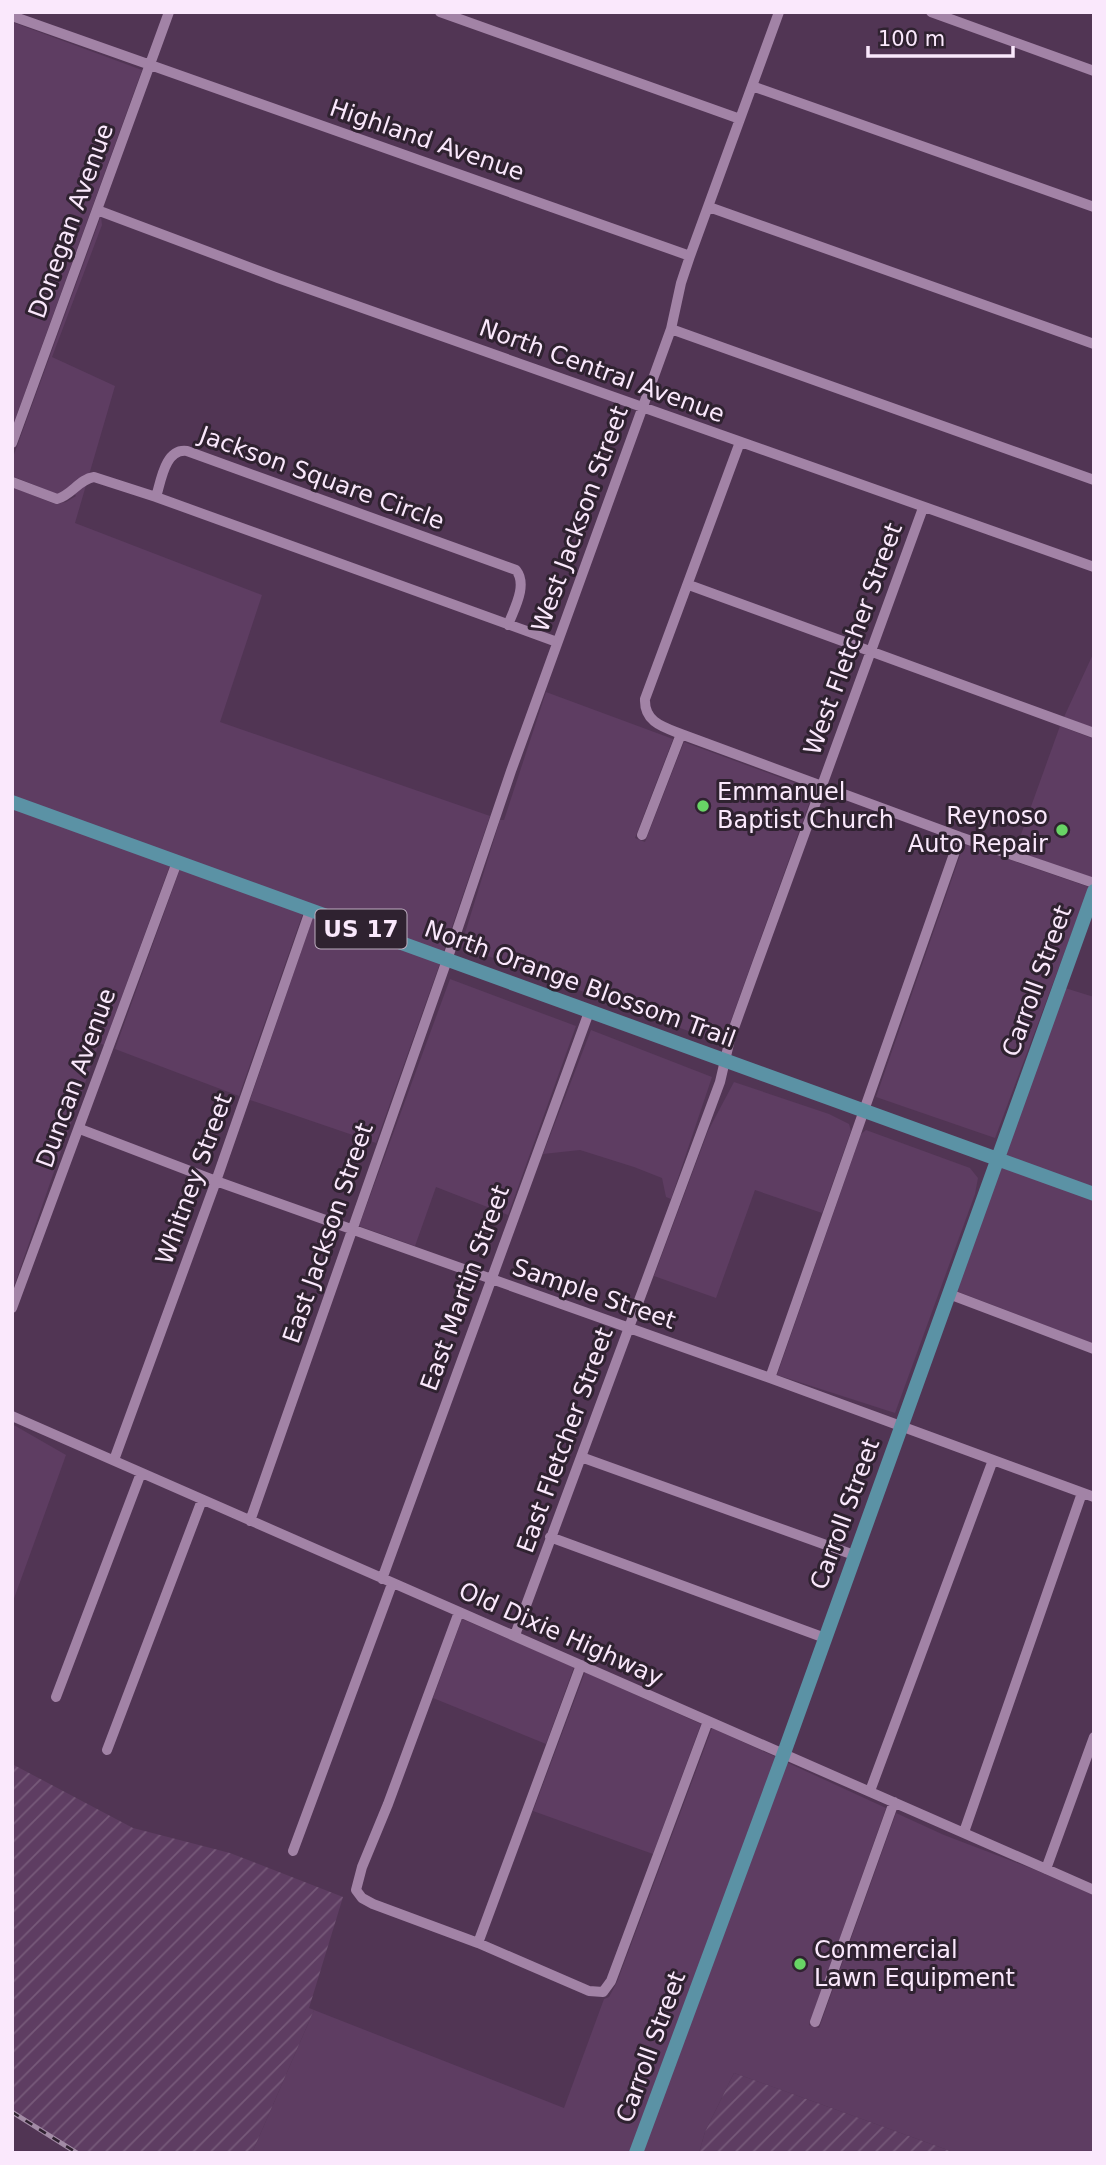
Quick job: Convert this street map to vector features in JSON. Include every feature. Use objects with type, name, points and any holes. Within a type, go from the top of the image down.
[{"type":"main road","name":"North Orange Blossom Trail","points":[[12,802],[1094,1194]]},
{"type":"main road","name":"Carroll Street","points":[[636,2153],[784,1753],[1094,891]]},
{"type":"street","name":"Donegan Avenue","points":[[12,443],[169,12]]},
{"type":"street","points":[[440,12],[740,119]]},
{"type":"street","name":"West Jackson Street","points":[[447,960],[556,642],[643,407],[670,328],[690,256],[779,12]]},
{"type":"street","points":[[932,12],[1094,71]]},
{"type":"street","name":"Highland Avenue","points":[[12,16],[690,256]]},
{"type":"street","points":[[752,86],[1094,207]]},
{"type":"street","points":[[709,207],[1094,344]]},
{"type":"street","name":"North Central Avenue","points":[[97,210],[278,278],[1094,567]]},
{"type":"street","points":[[670,328],[1094,480]]},
{"type":"street","points":[[740,442],[645,699],[648,716],[655,724],[681,734],[960,837],[1094,883]]},
{"type":"street","name":"Jackson Square Circle","points":[[156,497],[172,456],[180,450],[187,451],[511,567],[520,575],[522,586],[508,625]]},
{"type":"street","points":[[12,482],[57,499],[71,494],[87,478],[94,477],[556,642]]},
{"type":"street","name":"West Fletcher Street","points":[[724,1061],[734,1027],[923,508]]},
{"type":"street","points":[[689,585],[1094,733]]},
{"type":"street","points":[[642,835],[681,734]]},
{"type":"street","points":[[770,1378],[960,837]]},
{"type":"street","name":"Duncan Avenue","points":[[12,1308],[177,862]]},
{"type":"street","name":"Whitney Street","points":[[114,1460],[216,1181],[310,911]]},
{"type":"street","name":"East Jackson Street","points":[[250,1521],[447,960]]},
{"type":"street","name":"East Martin Street","points":[[293,1851],[491,1280],[589,1012]]},
{"type":"street","name":"East Fletcher Street","points":[[514,1636],[720,1082],[724,1061]]},
{"type":"street","name":"Sample Street","points":[[80,1129],[216,1181],[901,1425],[1094,1497]]},
{"type":"street","points":[[949,1294],[1094,1349]]},
{"type":"street","name":"Old Dixie Highway","points":[[12,1416],[1094,1890]]},
{"type":"street","points":[[581,1457],[854,1555]]},
{"type":"street","points":[[870,1791],[993,1460]]},
{"type":"street","points":[[56,1697],[141,1473]]},
{"type":"street","points":[[964,1832],[1082,1493]]},
{"type":"street","points":[[107,1750],[202,1500]]},
{"type":"street","points":[[551,1537],[825,1638]]},
{"type":"street","points":[[459,1612],[362,1867],[356,1890],[362,1898],[373,1904],[478,1943],[589,1991],[603,1992],[611,1981],[708,1721]]},
{"type":"street","points":[[478,1943],[581,1665]]},
{"type":"street","points":[[1046,1869],[1094,1737]]},
{"type":"street","points":[[815,2022],[894,1802]]},
{"type":"shaded area","points":[[12,22],[142,70],[12,428]]},
{"type":"shaded area","points":[[101,216],[102,225],[52,357],[115,386],[75,523],[262,595],[220,722],[490,816],[443,953],[12,797],[12,487],[55,504],[76,496],[70,488],[57,494],[12,476],[12,460]]},
{"type":"shaded area","points":[[1094,652],[1094,728],[1064,717]]},
{"type":"shaded area","points":[[546,692],[673,739],[635,838],[645,842],[684,742],[814,790],[725,1037],[715,1041],[461,946],[500,820],[504,820]]},
{"type":"shaded area","points":[[1060,726],[1094,739],[1093,878],[1015,851]]},
{"type":"shaded area","points":[[12,808],[170,865],[104,1045],[99,1043],[12,1292]]},
{"type":"shaded area","points":[[964,844],[1089,887],[995,1138],[876,1097]]},
{"type":"shaded area","points":[[180,869],[303,913],[239,1096],[115,1049]]},
{"type":"shaded area","points":[[313,917],[440,963],[376,1143],[250,1100]]},
{"type":"shaded area","points":[[450,979],[576,1026],[508,1215],[436,1187],[415,1246],[359,1226]]},
{"type":"shaded area","points":[[1065,988],[1094,997],[1094,1189],[1005,1156]]},
{"type":"shaded area","points":[[591,1030],[712,1077],[671,1199],[666,1197],[662,1178],[634,1167],[580,1150],[543,1154]]},
{"type":"shaded area","points":[[734,1082],[829,1114],[849,1124],[851,1131],[822,1213],[755,1190],[716,1298],[654,1276],[708,1131]]},
{"type":"shaded area","points":[[866,1130],[970,1168],[978,1178],[975,1194],[895,1413],[777,1375],[861,1134]]},
{"type":"shaded area","points":[[1001,1166],[1094,1199],[1094,1344],[956,1291]]},
{"type":"shaded area","points":[[12,1424],[66,1455],[12,1604]]},
{"type":"shaded area","points":[[462,1619],[574,1667],[546,1744],[433,1698]]},
{"type":"shaded area","points":[[585,1672],[701,1724],[653,1854],[533,1811]]},
{"type":"shaded area","points":[[712,1728],[776,1757],[630,2153],[252,2153],[314,2010],[564,2108],[604,1999],[609,1997],[617,1982]]},
{"type":"shaded area","points":[[786,1762],[886,1808],[809,2025],[819,2028],[896,1813],[1094,1895],[1094,2153],[956,2153],[734,2073],[705,2132],[699,2153],[642,2153]]},
{"type":"shaded area","points":[[12,1764],[133,1828],[230,1853],[343,1897],[309,2008],[314,2010],[252,2153],[73,2153],[12,2114]]},
{"type":"shaded area","points":[[734,2073],[956,2153],[699,2153],[705,2132]]},
{"type":"railway","points":[[12,2112],[77,2153]]},
{"type":"place","name":"Emmanuel Baptist Church","points":[[703,806]]},
{"type":"place","name":"Reynoso Auto Repair","points":[[1062,830]]},
{"type":"place","name":"Commercial Lawn Equipment","points":[[800,1964]]}]
